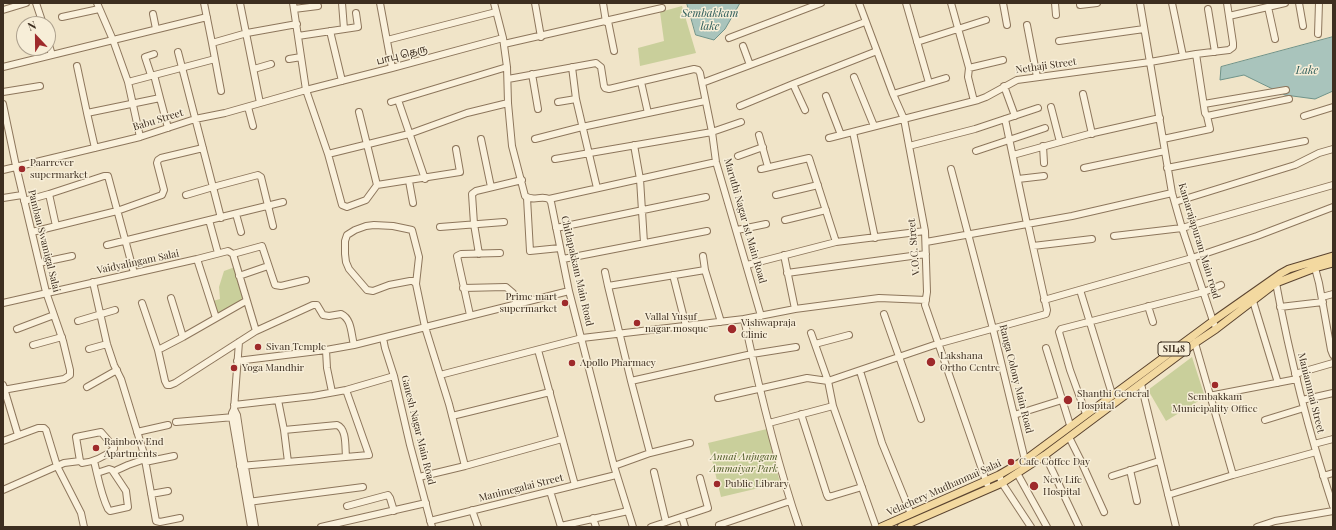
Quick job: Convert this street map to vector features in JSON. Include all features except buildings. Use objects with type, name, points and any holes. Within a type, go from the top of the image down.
[{"type":"main road","name":"Velachery Mudhanmai Salai","points":[[881,527],[999,476],[1025,460],[1112,394],[1280,274],[1289,269],[1333,256]]},
{"type":"main road","name":"Velachery Mudhanmai Salai","points":[[901,527],[1002,483],[1045,455],[1276,283],[1333,263]]},
{"type":"street","points":[[3,10],[26,3]]},
{"type":"street","points":[[36,3],[40,16]]},
{"type":"street","points":[[204,3],[220,91]]},
{"type":"street","points":[[240,3],[260,103]]},
{"type":"street","points":[[342,3],[344,29]]},
{"type":"street","points":[[380,3],[392,68]]},
{"type":"street","points":[[494,3],[503,41],[507,67],[508,103],[512,146],[516,164],[522,180],[524,193],[527,198],[530,251],[560,248]]},
{"type":"street","points":[[535,3],[541,37]]},
{"type":"street","points":[[603,3],[614,51]]},
{"type":"street","points":[[649,3],[650,11]]},
{"type":"street","points":[[729,38],[821,3]]},
{"type":"street","name":"V.O.C. Street","points":[[859,3],[865,22],[904,119],[925,231],[927,292],[925,306],[937,344],[989,489]]},
{"type":"street","points":[[906,3],[929,83]]},
{"type":"street","points":[[951,3],[969,68],[968,77],[974,101]]},
{"type":"street","points":[[1003,3],[1007,25]]},
{"type":"street","points":[[1055,3],[1056,15]]},
{"type":"street","points":[[1080,5],[1097,3]]},
{"type":"street","name":"Kamarajapuram Main road","points":[[1140,3],[1172,193],[1182,228],[1216,329]]},
{"type":"street","points":[[1172,3],[1183,56]]},
{"type":"street","points":[[1227,3],[1229,16],[1285,3]]},
{"type":"street","points":[[1300,3],[1303,26]]},
{"type":"street","points":[[1318,34],[1319,3]]},
{"type":"street","points":[[62,17],[98,6],[113,40],[128,82],[140,137]]},
{"type":"street","points":[[318,6],[294,6],[306,90],[328,154],[342,204],[347,207],[366,200],[377,185],[425,179],[460,172],[456,149]]},
{"type":"street","points":[[1268,7],[1275,39]]},
{"type":"street","name":"பாபு தெரு","points":[[306,90],[503,41],[541,37],[662,8]]},
{"type":"street","points":[[1208,9],[1215,52]]},
{"type":"street","points":[[387,40],[496,12]]},
{"type":"street","points":[[298,36],[358,26],[356,13]]},
{"type":"street","points":[[153,14],[156,29]]},
{"type":"street","name":"Nethaji Street","points":[[829,138],[974,101],[986,97],[1017,80],[1229,50],[1233,47],[1229,16]]},
{"type":"street","points":[[56,53],[207,17]]},
{"type":"street","points":[[917,42],[986,20]]},
{"type":"street","points":[[508,79],[594,62],[598,63],[601,67],[604,86],[607,89],[694,69],[699,71],[702,83],[865,22]]},
{"type":"street","points":[[212,43],[247,33],[297,24]]},
{"type":"street","points":[[1027,25],[1037,76]]},
{"type":"street","points":[[1059,40],[1144,30]]},
{"type":"street","points":[[330,31],[342,81]]},
{"type":"street","points":[[743,46],[750,66]]},
{"type":"street","points":[[740,106],[877,51]]},
{"type":"street","points":[[178,52],[221,218]]},
{"type":"street","points":[[154,54],[145,57],[160,98],[168,128]]},
{"type":"street","points":[[1163,139],[1210,129],[1205,113],[1196,54]]},
{"type":"street","points":[[3,66],[44,56]]},
{"type":"street","points":[[289,59],[301,57]]},
{"type":"street","points":[[128,82],[215,59]]},
{"type":"street","points":[[969,68],[1003,60]]},
{"type":"street","points":[[254,69],[271,64]]},
{"type":"street","points":[[77,66],[95,148]]},
{"type":"street","points":[[425,179],[409,134],[394,101],[507,67]]},
{"type":"street","points":[[572,67],[576,99],[582,127],[598,188]]},
{"type":"street","points":[[532,74],[538,109]]},
{"type":"street","points":[[854,77],[874,126]]},
{"type":"street","points":[[893,94],[946,78]]},
{"type":"street","points":[[641,82],[648,113]]},
{"type":"street","name":"Maruthi Nagar 1st Main Road","points":[[702,83],[712,132],[716,162],[761,316]]},
{"type":"street","points":[[793,84],[805,110]]},
{"type":"street","points":[[3,92],[40,86]]},
{"type":"street","points":[[1004,86],[1014,116]]},
{"type":"street","name":"Babu Street","points":[[3,170],[140,137],[195,119],[248,107],[306,90]]},
{"type":"street","points":[[1204,104],[1286,90]]},
{"type":"street","points":[[1083,94],[1092,134]]},
{"type":"street","points":[[826,96],[841,135]]},
{"type":"street","points":[[88,113],[160,98]]},
{"type":"street","points":[[558,102],[576,99]]},
{"type":"street","points":[[1207,116],[1289,99]]},
{"type":"street","points":[[535,139],[582,127],[705,101]]},
{"type":"street","points":[[328,154],[409,134],[467,113],[508,103]]},
{"type":"street","name":"Pamban Swamigal Salai","points":[[3,104],[5,120],[46,292],[62,337],[70,370],[70,375],[64,379],[3,388]]},
{"type":"street","points":[[248,107],[253,126]]},
{"type":"street","points":[[909,146],[975,129],[1038,108]]},
{"type":"street","points":[[1052,108],[1060,142]]},
{"type":"street","points":[[1304,116],[1333,108]]},
{"type":"street","points":[[359,112],[377,185]]},
{"type":"street","points":[[1013,155],[1043,146],[1160,118]]},
{"type":"street","points":[[718,398],[807,378],[828,382],[937,344],[1046,314],[1047,310],[1005,119]]},
{"type":"street","points":[[555,159],[712,132],[742,122]]},
{"type":"street","points":[[976,151],[1045,128]]},
{"type":"street","points":[[853,132],[875,238]]},
{"type":"street","points":[[759,135],[768,167]]},
{"type":"street","points":[[481,139],[491,187]]},
{"type":"street","points":[[1167,168],[1305,141]]},
{"type":"street","points":[[634,145],[640,179],[644,243]]},
{"type":"street","points":[[1043,146],[1044,163]]},
{"type":"street","points":[[738,156],[763,147]]},
{"type":"street","points":[[32,232],[117,211],[159,196],[164,193],[157,163],[159,159],[203,148]]},
{"type":"street","points":[[1175,202],[1295,165],[1333,149]]},
{"type":"street","points":[[1084,168],[1165,151]]},
{"type":"street","points":[[761,169],[809,158],[836,242]]},
{"type":"street","points":[[527,198],[549,199],[716,162]]},
{"type":"street","name":"Ranga Colony Main Road","points":[[951,169],[967,235],[993,329],[1025,460]]},
{"type":"street","points":[[186,195],[213,186],[258,175],[261,177],[273,226]]},
{"type":"street","points":[[3,198],[23,198],[49,194],[106,176],[109,178],[134,273]]},
{"type":"street","points":[[1018,179],[1044,176]]},
{"type":"street","points":[[479,254],[474,224],[472,194],[476,191],[522,180]]},
{"type":"street","points":[[409,181],[413,203]]},
{"type":"street","points":[[776,195],[818,185]]},
{"type":"street","points":[[1114,236],[1182,228],[1333,185]]},
{"type":"street","points":[[926,242],[1072,216],[1172,193]]},
{"type":"street","points":[[49,194],[56,226]]},
{"type":"street","points":[[556,228],[706,197]]},
{"type":"street","name":"Chitlapakkam Main Road","points":[[549,199],[569,291],[616,475],[633,527]]},
{"type":"street","points":[[107,245],[283,202]]},
{"type":"street","points":[[1044,300],[1192,258],[1257,236],[1333,207]]},
{"type":"street","points":[[785,220],[826,210]]},
{"type":"street","points":[[236,214],[241,232]]},
{"type":"street","points":[[209,220],[218,253]]},
{"type":"street","points":[[440,227],[504,222]]},
{"type":"street","points":[[737,230],[766,224]]},
{"type":"street","points":[[416,284],[413,281],[410,281],[389,285],[373,291],[367,290],[352,274],[346,262],[345,242],[347,236],[356,230],[374,225],[393,226],[412,230],[419,256],[416,284],[425,327],[452,416],[465,466]]},
{"type":"street","points":[[563,259],[707,231]]},
{"type":"street","points":[[747,265],[836,242],[925,231]]},
{"type":"street","points":[[1033,246],[1092,239]]},
{"type":"street","name":"Vaidyalingam Salai","points":[[3,303],[46,292],[197,260],[218,253],[228,251],[233,254],[262,246],[268,266]]},
{"type":"street","points":[[470,315],[457,256],[461,254],[500,253]]},
{"type":"street","points":[[233,254],[256,331]]},
{"type":"street","points":[[788,273],[926,254]]},
{"type":"street","points":[[39,263],[72,256]]},
{"type":"street","points":[[703,256],[705,270],[721,322]]},
{"type":"street","points":[[784,256],[795,309]]},
{"type":"street","points":[[197,260],[216,318]]},
{"type":"street","points":[[239,276],[268,266],[277,286],[306,280]]},
{"type":"street","points":[[1316,268],[1333,355]]},
{"type":"street","points":[[608,286],[705,270]]},
{"type":"street","points":[[605,272],[650,453]]},
{"type":"street","points":[[673,275],[686,326]]},
{"type":"street","points":[[93,282],[107,344],[121,379],[145,460],[156,521],[158,522],[180,518]]},
{"type":"street","name":"Maniammai Street","points":[[1276,283],[1280,307],[1304,408],[1333,506]]},
{"type":"street","points":[[1086,414],[1070,370],[1059,332],[1060,330],[1089,321],[1204,292],[1221,285]]},
{"type":"street","points":[[463,288],[506,287],[513,293],[517,304]]},
{"type":"street","points":[[1080,290],[1112,394]]},
{"type":"street","points":[[237,361],[354,345],[569,291]]},
{"type":"street","points":[[1280,307],[1322,299],[1333,294]]},
{"type":"street","points":[[171,298],[183,337]]},
{"type":"street","points":[[440,375],[582,338],[744,319],[795,309],[879,298],[926,300]]},
{"type":"street","points":[[158,350],[246,301]]},
{"type":"street","points":[[1253,301],[1278,383]]},
{"type":"street","points":[[142,303],[158,350],[166,385],[170,385],[256,331],[313,305],[317,305],[323,315],[329,316],[342,314],[347,316],[354,345]]},
{"type":"street","points":[[1148,306],[1152,322]]},
{"type":"street","points":[[78,321],[115,310]]},
{"type":"street","points":[[884,314],[921,420]]},
{"type":"street","points":[[17,329],[54,315]]},
{"type":"street","points":[[744,319],[769,423],[790,502],[799,527]]},
{"type":"street","points":[[811,333],[828,382],[834,406],[876,527]]},
{"type":"street","points":[[815,344],[849,336]]},
{"type":"street","points":[[33,345],[62,337]]},
{"type":"street","name":"Ganesh Nagar Main Road","points":[[383,338],[384,348],[394,376],[410,445],[431,524]]},
{"type":"street","points":[[239,342],[234,407],[242,466],[255,527]]},
{"type":"street","points":[[1195,343],[1233,475]]},
{"type":"street","points":[[89,349],[107,344]]},
{"type":"street","points":[[631,381],[752,354],[796,347]]},
{"type":"street","points":[[1046,348],[1070,426]]},
{"type":"street","points":[[326,350],[327,368],[332,392]]},
{"type":"street","points":[[538,350],[575,485]]},
{"type":"street","points":[[1210,396],[1278,383],[1333,363]]},
{"type":"street","points":[[87,387],[117,370]]},
{"type":"street","points":[[860,371],[882,443],[911,514]]},
{"type":"street","points":[[234,407],[346,390],[394,376]]},
{"type":"street","points":[[1141,384],[1176,527]]},
{"type":"street","points":[[3,388],[18,435]]},
{"type":"street","points":[[242,466],[369,454],[346,390]]},
{"type":"street","points":[[452,416],[550,392]]},
{"type":"street","points":[[1302,400],[1333,393]]},
{"type":"street","points":[[278,400],[288,462]]},
{"type":"street","points":[[1014,415],[1062,400]]},
{"type":"street","points":[[769,423],[834,406]]},
{"type":"street","points":[[1265,420],[1304,408]]},
{"type":"street","points":[[801,414],[827,495],[830,497],[862,488]]},
{"type":"street","points":[[176,422],[235,417]]},
{"type":"street","points":[[137,432],[168,425]]},
{"type":"street","points":[[284,430],[337,425],[340,426],[343,431],[346,456]]},
{"type":"street","points":[[3,441],[38,428],[44,428],[48,433],[57,466],[81,513],[84,527]]},
{"type":"street","points":[[101,432],[114,447],[114,449],[94,462],[82,464],[80,460],[76,437],[101,432]]},
{"type":"street","points":[[1069,437],[1104,512]]},
{"type":"street","points":[[419,477],[562,439]]},
{"type":"street","points":[[1314,444],[1333,439]]},
{"type":"street","points":[[614,466],[650,453],[690,443]]},
{"type":"street","points":[[1168,495],[1316,452]]},
{"type":"street","points":[[1045,455],[1079,527]]},
{"type":"street","points":[[117,470],[128,464],[174,456]]},
{"type":"street","points":[[3,490],[57,466],[80,460]]},
{"type":"street","points":[[1112,476],[1159,461]]},
{"type":"street","points":[[94,462],[97,474],[108,509],[128,507],[126,491],[112,470],[109,469],[97,474]]},
{"type":"street","points":[[1130,470],[1137,501]]},
{"type":"street","points":[[654,472],[666,522]]},
{"type":"street","points":[[1017,473],[1047,527]]},
{"type":"street","points":[[1323,476],[1333,473]]},
{"type":"street","name":"Manimegalai Street","points":[[431,524],[472,510],[616,475]]},
{"type":"street","points":[[999,476],[1030,527]]},
{"type":"street","points":[[651,527],[708,508],[700,478]]},
{"type":"street","points":[[249,502],[363,487]]},
{"type":"street","points":[[151,494],[168,491]]},
{"type":"street","points":[[550,491],[561,527],[593,518],[628,511]]},
{"type":"street","points":[[347,506],[388,495],[394,511]]},
{"type":"street","points":[[249,502],[251,527]]},
{"type":"street","points":[[719,526],[790,502]]},
{"type":"street","points":[[321,527],[426,503]]},
{"type":"street","points":[[472,510],[478,527]]},
{"type":"street","points":[[1257,527],[1281,520],[1333,512]]},
{"type":"street","points":[[682,517],[685,527]]},
{"type":"street","points":[[593,518],[596,527]]},
{"type":"street","points":[[1281,520],[1284,527]]},
{"type":"green space","points":[[682,6],[696,53],[640,66],[638,48],[664,41],[660,12]]},
{"type":"green space","points":[[235,267],[245,299],[218,314],[213,301],[220,299],[219,287],[224,271]]},
{"type":"green space","points":[[1192,357],[1205,397],[1166,421],[1148,390]]},
{"type":"green space","name":"Annai Anjugam Ammaiyar Park","points":[[767,429],[780,483],[721,497],[708,443]]},
{"type":"water","name":"Sembakkam lake","points":[[687,3],[740,3],[725,29],[714,40],[696,35]]},
{"type":"water","name":"Lake","points":[[1333,37],[1333,91],[1315,99],[1285,95],[1244,75],[1220,80],[1221,67]]},
{"type":"place","name":"Paarrever supermarket","points":[[22,169]]},
{"type":"place","name":"Prime mart supermarket","points":[[565,303]]},
{"type":"place","name":"Vallal Yusuf nagar mosque","points":[[637,323]]},
{"type":"place","name":"Vishwapraja Clinic","points":[[732,329]]},
{"type":"place","name":"Sivan Temple","points":[[258,347]]},
{"type":"place","name":"Lakshana Ortho Centre","points":[[931,362]]},
{"type":"place","name":"Apollo Pharmacy","points":[[572,363]]},
{"type":"place","name":"Yoga Mandhir","points":[[234,368]]},
{"type":"place","name":"Sembakkam Municipality Office","points":[[1215,385]]},
{"type":"place","name":"Shanthi General Hospital","points":[[1068,400]]},
{"type":"place","name":"Rainbow End Apartments","points":[[96,448]]},
{"type":"place","name":"Cafe Coffee Day","points":[[1011,462]]},
{"type":"place","name":"Public Library","points":[[717,484]]},
{"type":"place","name":"New Life Hospital","points":[[1034,486]]}]
